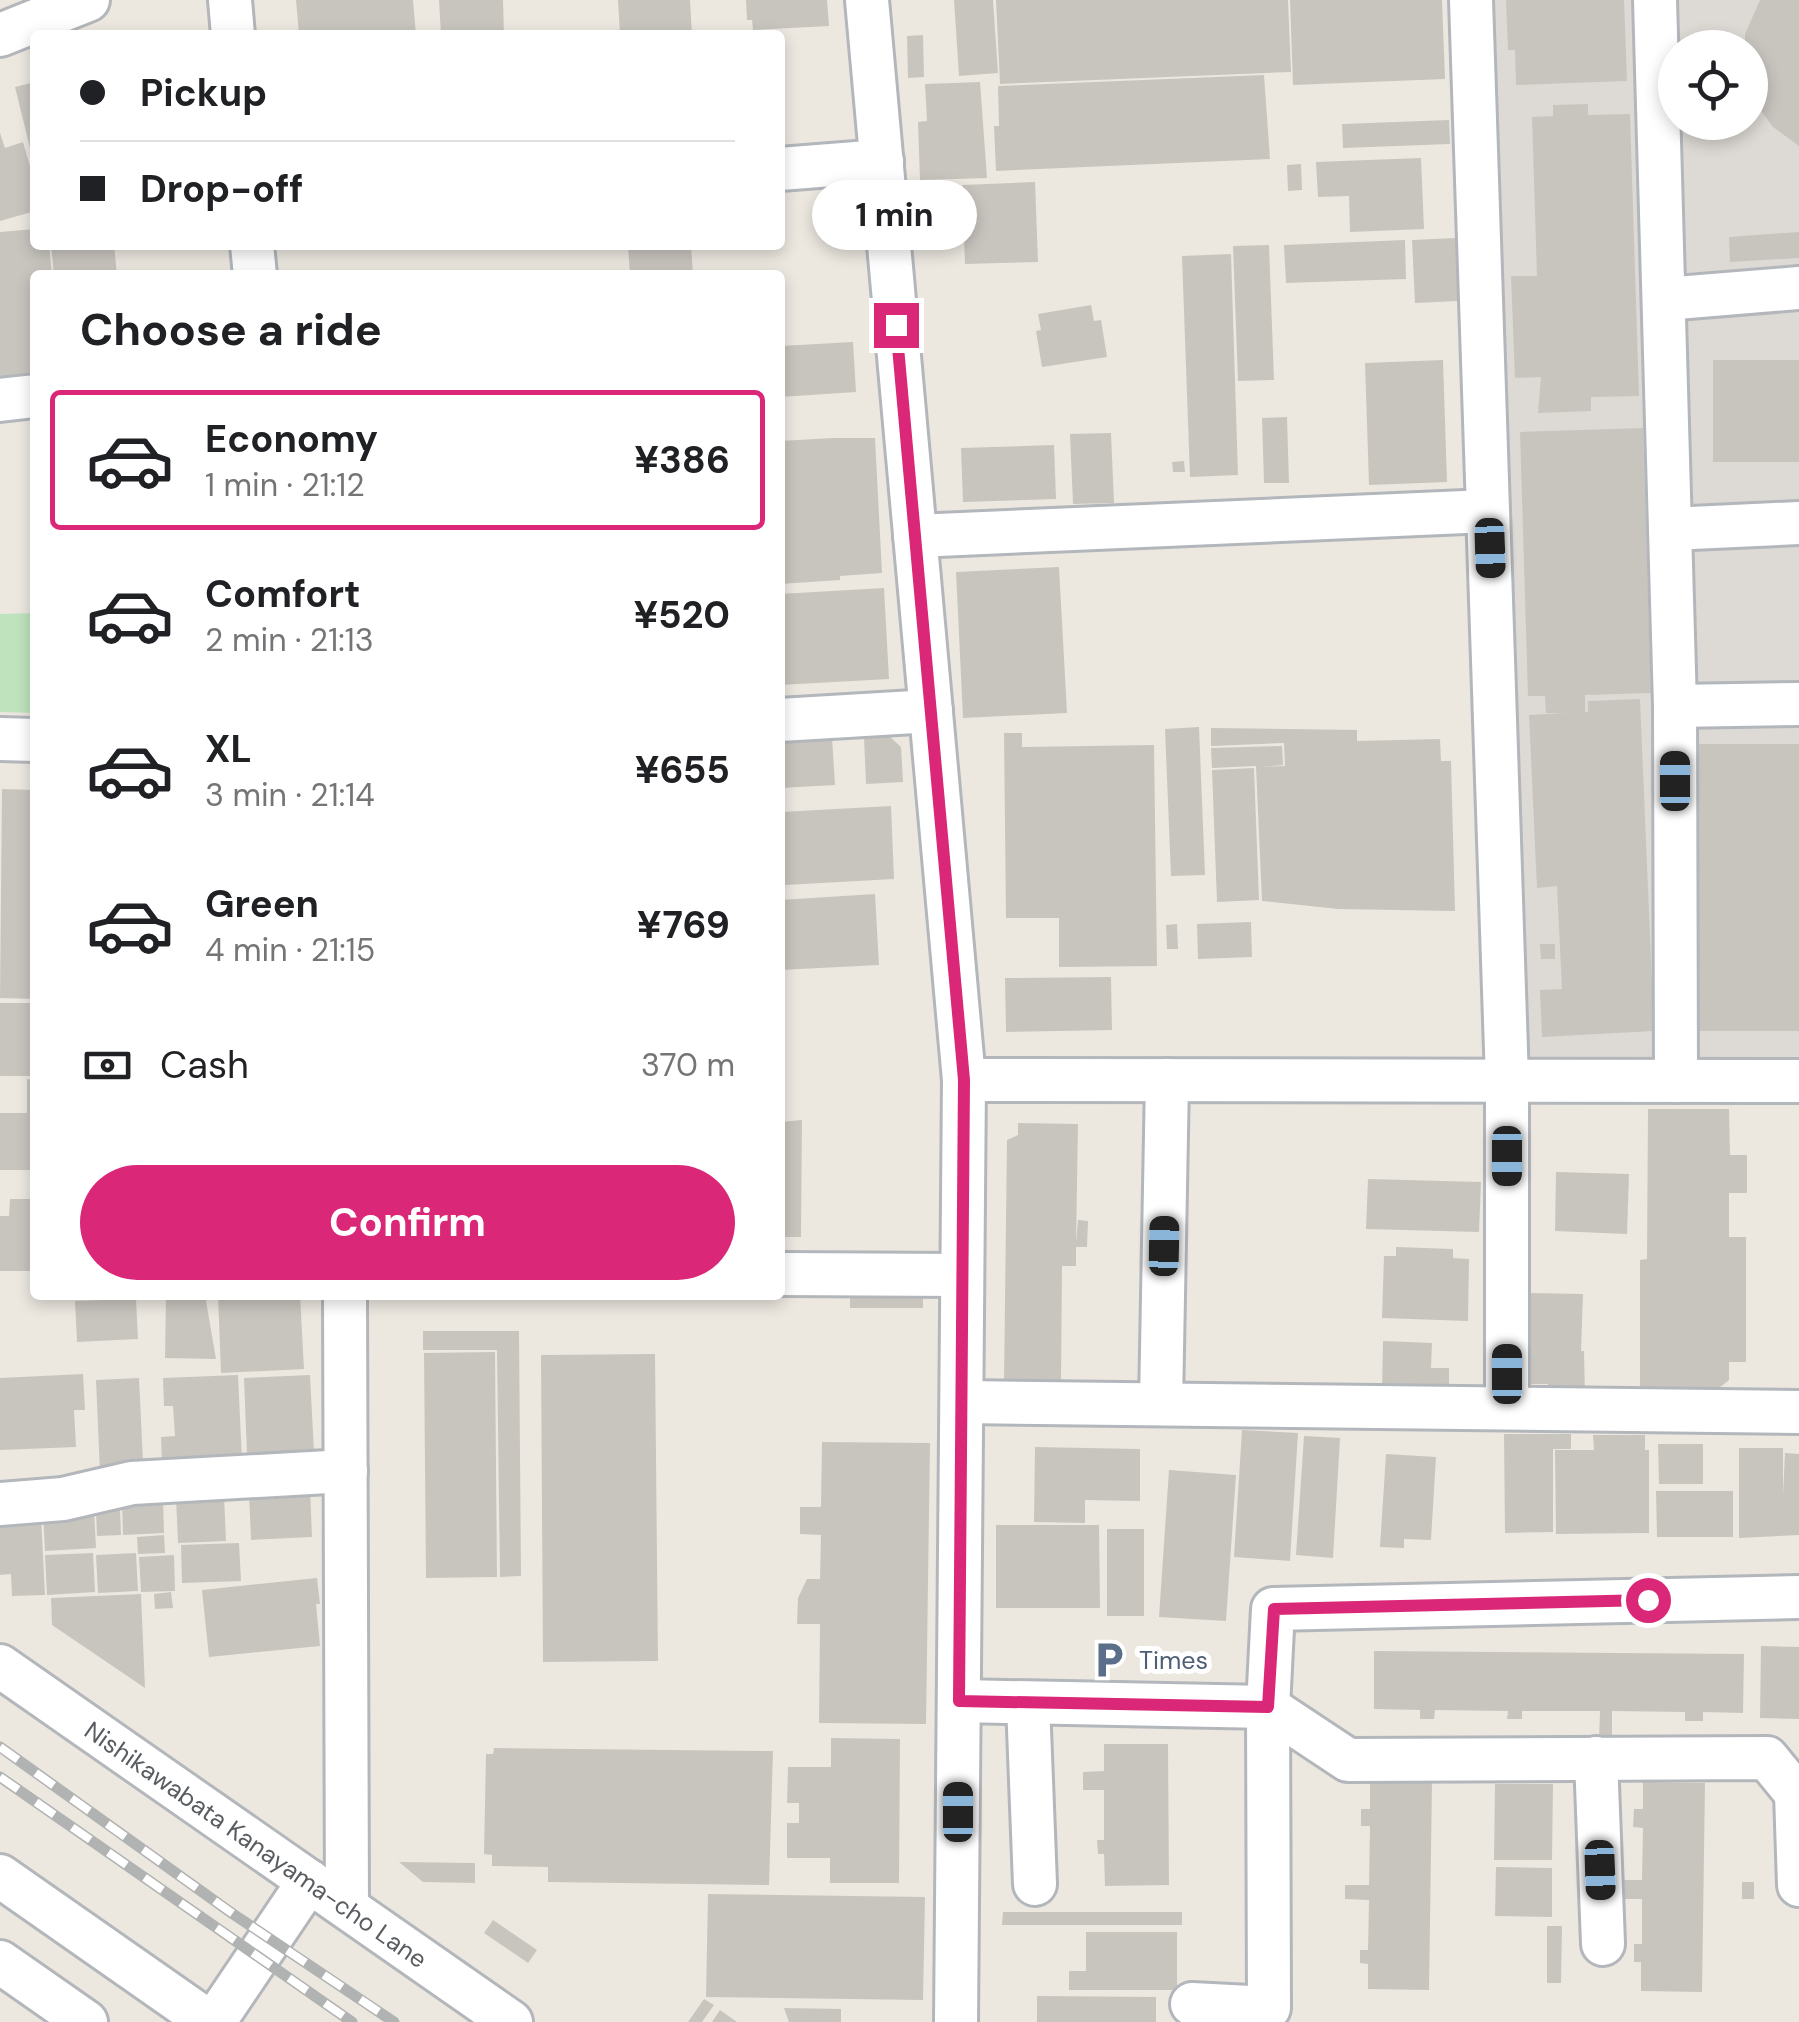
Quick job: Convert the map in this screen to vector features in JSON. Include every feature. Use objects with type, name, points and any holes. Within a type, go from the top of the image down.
[{"type":"street","points":[[0,35],[88,0]]},
{"type":"street","points":[[230,0],[233,30]]},
{"type":"street","points":[[867,0],[964,1080],[956,2022]]},
{"type":"street","points":[[1471,0],[1507,1080],[1507,1408]]},
{"type":"street","points":[[1654,0],[1675,706],[1676,1080]]},
{"type":"street","points":[[785,169],[882,161]]},
{"type":"street","points":[[1664,299],[1799,288]]},
{"type":"street","points":[[0,400],[30,397]]},
{"type":"street","points":[[915,536],[1488,510]]},
{"type":"street","points":[[1670,529],[1799,523]]},
{"type":"street","points":[[1675,706],[1799,704]]},
{"type":"street","points":[[785,720],[931,712]]},
{"type":"street","points":[[0,739],[30,740]]},
{"type":"street","points":[[964,1080],[1799,1081]]},
{"type":"street","points":[[1161,1404],[1167,1080]]},
{"type":"street","points":[[785,1274],[962,1275]]},
{"type":"street","points":[[345,1300],[347,1907]]},
{"type":"street","points":[[962,1402],[1799,1412]]},
{"type":"street","points":[[0,1504],[63,1499],[132,1483],[346,1471]]},
{"type":"street","points":[[1192,2004],[1269,2008],[1268,1707],[1274,1609],[1799,1597]]},
{"type":"street","name":"Nishikawabata Kanayama-cho Lane","points":[[0,1666],[511,2022]]},
{"type":"street","points":[[959,1701],[1268,1707],[1348,1760],[1767,1758],[1797,1795],[1799,1884]]},
{"type":"street","points":[[1028,1702],[1035,1884]]},
{"type":"street","points":[[1596,1758],[1603,1944]]},
{"type":"street","points":[[0,1876],[211,2022],[308,1880]]},
{"type":"street","points":[[0,1962],[86,2022]]},
{"type":"shaded area","points":[[1485,0],[1799,0],[1799,1062],[1526,1063]]},
{"type":"green space","points":[[30,613],[30,713],[0,712],[0,614]]},
{"type":"building","points":[[296,0],[413,0],[416,30],[299,30]]},
{"type":"building","points":[[439,0],[503,0],[504,30],[441,30]]},
{"type":"building","points":[[618,0],[690,0],[692,30],[620,30]]},
{"type":"building","points":[[746,0],[827,0],[829,26],[753,30],[752,20],[747,20]]},
{"type":"building","points":[[954,0],[993,0],[998,73],[959,76]]},
{"type":"building","points":[[996,0],[1288,0],[1291,72],[1000,84]]},
{"type":"building","points":[[1290,0],[1442,0],[1445,79],[1293,85]]},
{"type":"building","points":[[1506,0],[1624,0],[1627,81],[1516,85],[1515,50],[1508,50]]},
{"type":"building","points":[[1760,0],[1799,0],[1799,146],[1768,120],[1768,30],[1747,30]]},
{"type":"building","points":[[923,35],[924,77],[908,78],[907,36]]},
{"type":"building","points":[[1264,75],[1270,159],[996,171],[994,126],[999,126],[998,86]]},
{"type":"building","points":[[980,82],[987,178],[920,180],[918,122],[927,121],[925,84]]},
{"type":"building","points":[[30,83],[30,148],[15,87]]},
{"type":"building","points":[[1588,104],[1588,115],[1630,114],[1639,396],[1591,397],[1591,411],[1538,413],[1541,377],[1515,378],[1511,276],[1537,276],[1532,117],[1553,116],[1553,105]]},
{"type":"building","points":[[1449,120],[1450,144],[1343,148],[1342,124]]},
{"type":"building","points":[[0,133],[5,148],[23,142],[30,166],[30,212],[0,221]]},
{"type":"building","points":[[1421,158],[1424,229],[1350,232],[1349,196],[1318,197],[1316,162]]},
{"type":"building","points":[[1301,164],[1302,190],[1288,191],[1287,165]]},
{"type":"building","points":[[1035,182],[1038,262],[965,264],[963,214],[941,215],[940,193],[963,192],[962,185]]},
{"type":"building","points":[[30,229],[30,250],[50,250],[52,270],[30,270],[30,378],[0,381],[0,232]]},
{"type":"building","points":[[1799,232],[1799,258],[1730,262],[1729,237]]},
{"type":"building","points":[[1456,238],[1458,301],[1415,303],[1412,240]]},
{"type":"building","points":[[1405,240],[1406,279],[1286,283],[1284,245]]},
{"type":"building","points":[[1269,245],[1274,380],[1238,381],[1233,246]]},
{"type":"building","points":[[52,250],[114,250],[116,270],[54,270]]},
{"type":"building","points":[[628,250],[691,250],[693,270],[630,270]]},
{"type":"building","points":[[1231,254],[1238,475],[1190,477],[1182,256]]},
{"type":"building","points":[[1091,305],[1094,321],[1101,320],[1107,357],[1042,367],[1036,331],[1041,330],[1038,314]]},
{"type":"building","points":[[853,342],[856,392],[785,397],[785,346]]},
{"type":"building","points":[[1443,360],[1447,482],[1369,485],[1365,363]]},
{"type":"building","points":[[1713,360],[1799,360],[1799,462],[1713,462]]},
{"type":"building","points":[[1287,417],[1289,483],[1264,483],[1262,418]]},
{"type":"building","points":[[1643,428],[1651,693],[1585,695],[1585,712],[1588,701],[1640,699],[1654,1031],[1542,1037],[1540,990],[1562,989],[1557,886],[1537,888],[1529,715],[1566,713],[1546,713],[1545,696],[1528,696],[1520,432]]},
{"type":"building","points":[[1111,433],[1114,503],[1073,504],[1070,434]]},
{"type":"building","points":[[875,438],[882,573],[785,584],[785,441]]},
{"type":"building","points":[[1054,445],[1056,499],[963,502],[961,448]]},
{"type":"building","points":[[1184,461],[1185,472],[1173,472],[1172,462]]},
{"type":"building","points":[[1059,567],[1067,713],[963,718],[956,572]]},
{"type":"building","points":[[884,588],[889,679],[785,685],[785,594]]},
{"type":"building","points":[[1199,727],[1205,875],[1171,876],[1165,729]]},
{"type":"building","points":[[1211,728],[1357,730],[1357,741],[1440,739],[1441,761],[1451,761],[1455,911],[1338,909],[1262,901],[1256,766],[1212,768],[1211,748],[1282,746],[1283,765],[1260,767],[1285,766],[1284,743],[1211,746]]},
{"type":"building","points":[[1004,733],[1022,733],[1022,747],[1154,745],[1157,966],[1059,967],[1059,918],[1006,918]]},
{"type":"building","points":[[889,736],[901,747],[903,782],[866,784],[864,737]]},
{"type":"building","points":[[832,737],[835,785],[785,788],[785,740]]},
{"type":"building","points":[[1697,744],[1799,744],[1799,1031],[1697,1031]]},
{"type":"building","points":[[1254,768],[1259,900],[1217,902],[1212,770]]},
{"type":"building","points":[[2,789],[30,790],[30,999],[0,998]]},
{"type":"building","points":[[891,806],[894,879],[785,885],[785,812]]},
{"type":"building","points":[[875,894],[879,965],[785,970],[785,900]]},
{"type":"building","points":[[1251,922],[1252,957],[1198,959],[1197,924]]},
{"type":"building","points":[[1177,924],[1178,949],[1167,949],[1166,925]]},
{"type":"building","points":[[1540,944],[1555,944],[1555,959],[1541,959]]},
{"type":"building","points":[[1111,977],[1112,1030],[1006,1032],[1005,978]]},
{"type":"building","points":[[0,1003],[30,1003],[30,1076],[0,1076]]},
{"type":"building","points":[[27,1079],[30,1170],[0,1170],[0,1113],[27,1113]]},
{"type":"building","points":[[1648,1109],[1729,1109],[1730,1155],[1747,1155],[1747,1193],[1729,1193],[1729,1237],[1746,1237],[1746,1362],[1729,1362],[1729,1380],[1709,1396],[1640,1396],[1640,1260],[1647,1259]]},
{"type":"building","points":[[802,1120],[801,1237],[785,1237],[785,1122]]},
{"type":"building","points":[[1018,1123],[1078,1124],[1076,1243],[1078,1220],[1088,1221],[1087,1247],[1076,1247],[1076,1266],[1062,1266],[1061,1382],[1004,1382],[1007,1140],[1018,1135]]},
{"type":"building","points":[[1556,1172],[1629,1174],[1627,1234],[1555,1231]]},
{"type":"building","points":[[1368,1179],[1481,1182],[1479,1232],[1366,1229]]},
{"type":"building","points":[[10,1199],[30,1199],[30,1271],[0,1271],[0,1216],[9,1216]]},
{"type":"building","points":[[1396,1247],[1453,1249],[1453,1258],[1469,1259],[1468,1321],[1382,1318],[1384,1256],[1396,1256]]},
{"type":"building","points":[[1530,1293],[1583,1294],[1581,1351],[1585,1396],[1548,1396],[1548,1384],[1529,1384]]},
{"type":"building","points":[[850,1294],[923,1294],[923,1308],[850,1308]]},
{"type":"building","points":[[136,1300],[138,1339],[77,1342],[75,1301]]},
{"type":"building","points":[[166,1300],[206,1300],[216,1359],[165,1358]]},
{"type":"building","points":[[218,1300],[300,1300],[304,1369],[221,1373]]},
{"type":"building","points":[[423,1331],[519,1331],[521,1576],[500,1577],[497,1350],[423,1350]]},
{"type":"building","points":[[1383,1341],[1432,1343],[1431,1368],[1449,1368],[1449,1393],[1382,1391]]},
{"type":"building","points":[[495,1352],[497,1577],[426,1578],[424,1353]]},
{"type":"building","points":[[655,1354],[658,1661],[543,1662],[541,1355]]},
{"type":"building","points":[[83,1374],[85,1410],[74,1410],[76,1447],[0,1450],[0,1378]]},
{"type":"building","points":[[238,1375],[242,1461],[162,1464],[161,1437],[175,1436],[173,1406],[164,1406],[163,1378]]},
{"type":"building","points":[[310,1375],[314,1452],[247,1454],[244,1378]]},
{"type":"building","points":[[139,1378],[143,1462],[110,1464],[111,1473],[100,1473],[96,1380]]},
{"type":"building","points":[[1242,1430],[1298,1433],[1290,1561],[1234,1557]]},
{"type":"building","points":[[1504,1434],[1571,1434],[1571,1449],[1553,1449],[1553,1532],[1505,1533]]},
{"type":"building","points":[[1593,1435],[1645,1435],[1645,1450],[1649,1450],[1649,1533],[1556,1534],[1555,1450],[1594,1450]]},
{"type":"building","points":[[1304,1436],[1340,1438],[1333,1558],[1296,1555]]},
{"type":"building","points":[[822,1442],[930,1443],[926,1724],[819,1723],[820,1624],[797,1624],[798,1598],[807,1579],[820,1579],[821,1535],[800,1534],[800,1507],[821,1507]]},
{"type":"building","points":[[1658,1444],[1703,1444],[1703,1484],[1659,1484]]},
{"type":"building","points":[[1035,1447],[1140,1449],[1140,1501],[1085,1500],[1085,1523],[1034,1522]]},
{"type":"building","points":[[1739,1448],[1783,1448],[1783,1495],[1785,1453],[1799,1454],[1799,1535],[1739,1538]]},
{"type":"building","points":[[1386,1454],[1436,1457],[1431,1540],[1404,1539],[1404,1548],[1380,1547]]},
{"type":"building","points":[[1169,1470],[1236,1475],[1226,1621],[1159,1617]]},
{"type":"building","points":[[310,1488],[312,1537],[251,1540],[249,1491]]},
{"type":"building","points":[[1656,1491],[1733,1491],[1733,1537],[1657,1537]]},
{"type":"building","points":[[224,1495],[226,1541],[178,1543],[176,1496]]},
{"type":"building","points":[[163,1500],[164,1533],[123,1535],[122,1501]]},
{"type":"building","points":[[120,1509],[121,1535],[97,1536],[96,1510]]},
{"type":"building","points":[[94,1511],[96,1548],[45,1551],[43,1513]]},
{"type":"building","points":[[41,1516],[45,1595],[12,1596],[11,1574],[0,1575],[0,1518]]},
{"type":"building","points":[[996,1525],[1099,1525],[1100,1608],[996,1608]]},
{"type":"building","points":[[1107,1529],[1144,1529],[1144,1616],[1107,1616]]},
{"type":"building","points":[[164,1535],[165,1553],[138,1554],[137,1537]]},
{"type":"building","points":[[239,1543],[241,1581],[182,1583],[181,1545]]},
{"type":"building","points":[[93,1553],[95,1592],[47,1595],[45,1555]]},
{"type":"building","points":[[136,1553],[138,1591],[98,1593],[96,1555]]},
{"type":"building","points":[[174,1555],[175,1591],[141,1592],[139,1557]]},
{"type":"building","points":[[317,1578],[320,1646],[209,1657],[202,1590]]},
{"type":"building","points":[[171,1592],[173,1608],[155,1609],[154,1594]]},
{"type":"building","points":[[141,1594],[145,1688],[52,1625],[51,1598]]},
{"type":"building","points":[[1761,1646],[1799,1647],[1799,1719],[1760,1718]]},
{"type":"building","points":[[1374,1651],[1744,1654],[1743,1713],[1703,1712],[1703,1721],[1685,1721],[1685,1712],[1612,1711],[1612,1741],[1599,1741],[1600,1711],[1522,1711],[1522,1719],[1507,1719],[1508,1711],[1435,1710],[1434,1719],[1420,1719],[1420,1710],[1374,1709]]},
{"type":"building","points":[[831,1738],[900,1739],[899,1883],[830,1883],[830,1858],[787,1858],[787,1823],[799,1823],[799,1803],[787,1803],[788,1767],[831,1767]]},
{"type":"building","points":[[1104,1744],[1168,1744],[1169,1885],[1105,1886],[1104,1854],[1098,1854],[1097,1840],[1104,1840],[1104,1790],[1083,1790],[1083,1772],[1104,1771]]},
{"type":"building","points":[[494,1748],[773,1751],[769,1885],[548,1882],[548,1867],[492,1866],[492,1855],[484,1854],[486,1754],[493,1754]]},
{"type":"building","points":[[1370,1781],[1432,1782],[1429,1990],[1368,1989],[1368,1964],[1360,1963],[1360,1950],[1368,1950],[1369,1900],[1345,1899],[1345,1885],[1369,1885],[1370,1826],[1361,1826],[1361,1809],[1370,1809]]},
{"type":"building","points":[[1643,1782],[1705,1783],[1702,1992],[1641,1991],[1641,1962],[1634,1962],[1634,1944],[1642,1944],[1642,1899],[1623,1899],[1623,1880],[1642,1880],[1643,1828],[1633,1827],[1634,1809],[1643,1809]]},
{"type":"building","points":[[1495,1784],[1553,1784],[1552,1860],[1494,1860]]},
{"type":"building","points":[[399,1862],[475,1863],[475,1883],[423,1882]]},
{"type":"building","points":[[1496,1867],[1552,1868],[1552,1917],[1495,1916]]},
{"type":"building","points":[[1742,1882],[1754,1882],[1754,1899],[1742,1899]]},
{"type":"building","points":[[708,1894],[925,1897],[923,2000],[706,1997]]},
{"type":"building","points":[[1003,1912],[1182,1912],[1182,1925],[1002,1925]]},
{"type":"building","points":[[493,1920],[537,1950],[528,1963],[484,1933]]},
{"type":"building","points":[[1547,1926],[1562,1926],[1561,1983],[1547,1983]]},
{"type":"building","points":[[1086,1932],[1177,1932],[1177,1990],[1069,1990],[1069,1971],[1086,1971]]},
{"type":"building","points":[[1037,1996],[1156,1997],[1156,2022],[1037,2022]]},
{"type":"building","points":[[704,1999],[714,2005],[702,2022],[688,2022]]},
{"type":"building","points":[[784,2008],[841,2009],[841,2022],[789,2022]]},
{"type":"building","points":[[720,2010],[737,2022],[712,2022]]},
{"type":"railway","points":[[0,1747],[233,1914],[394,2022]]},
{"type":"railway","points":[[0,1777],[352,2022]]},
{"type":"place","name":"Times","points":[[1109,1660]]},
{"type":"route","points":[[896,325],[964,1080],[959,1701],[1268,1707],[1274,1609],[1648,1600]]}]
